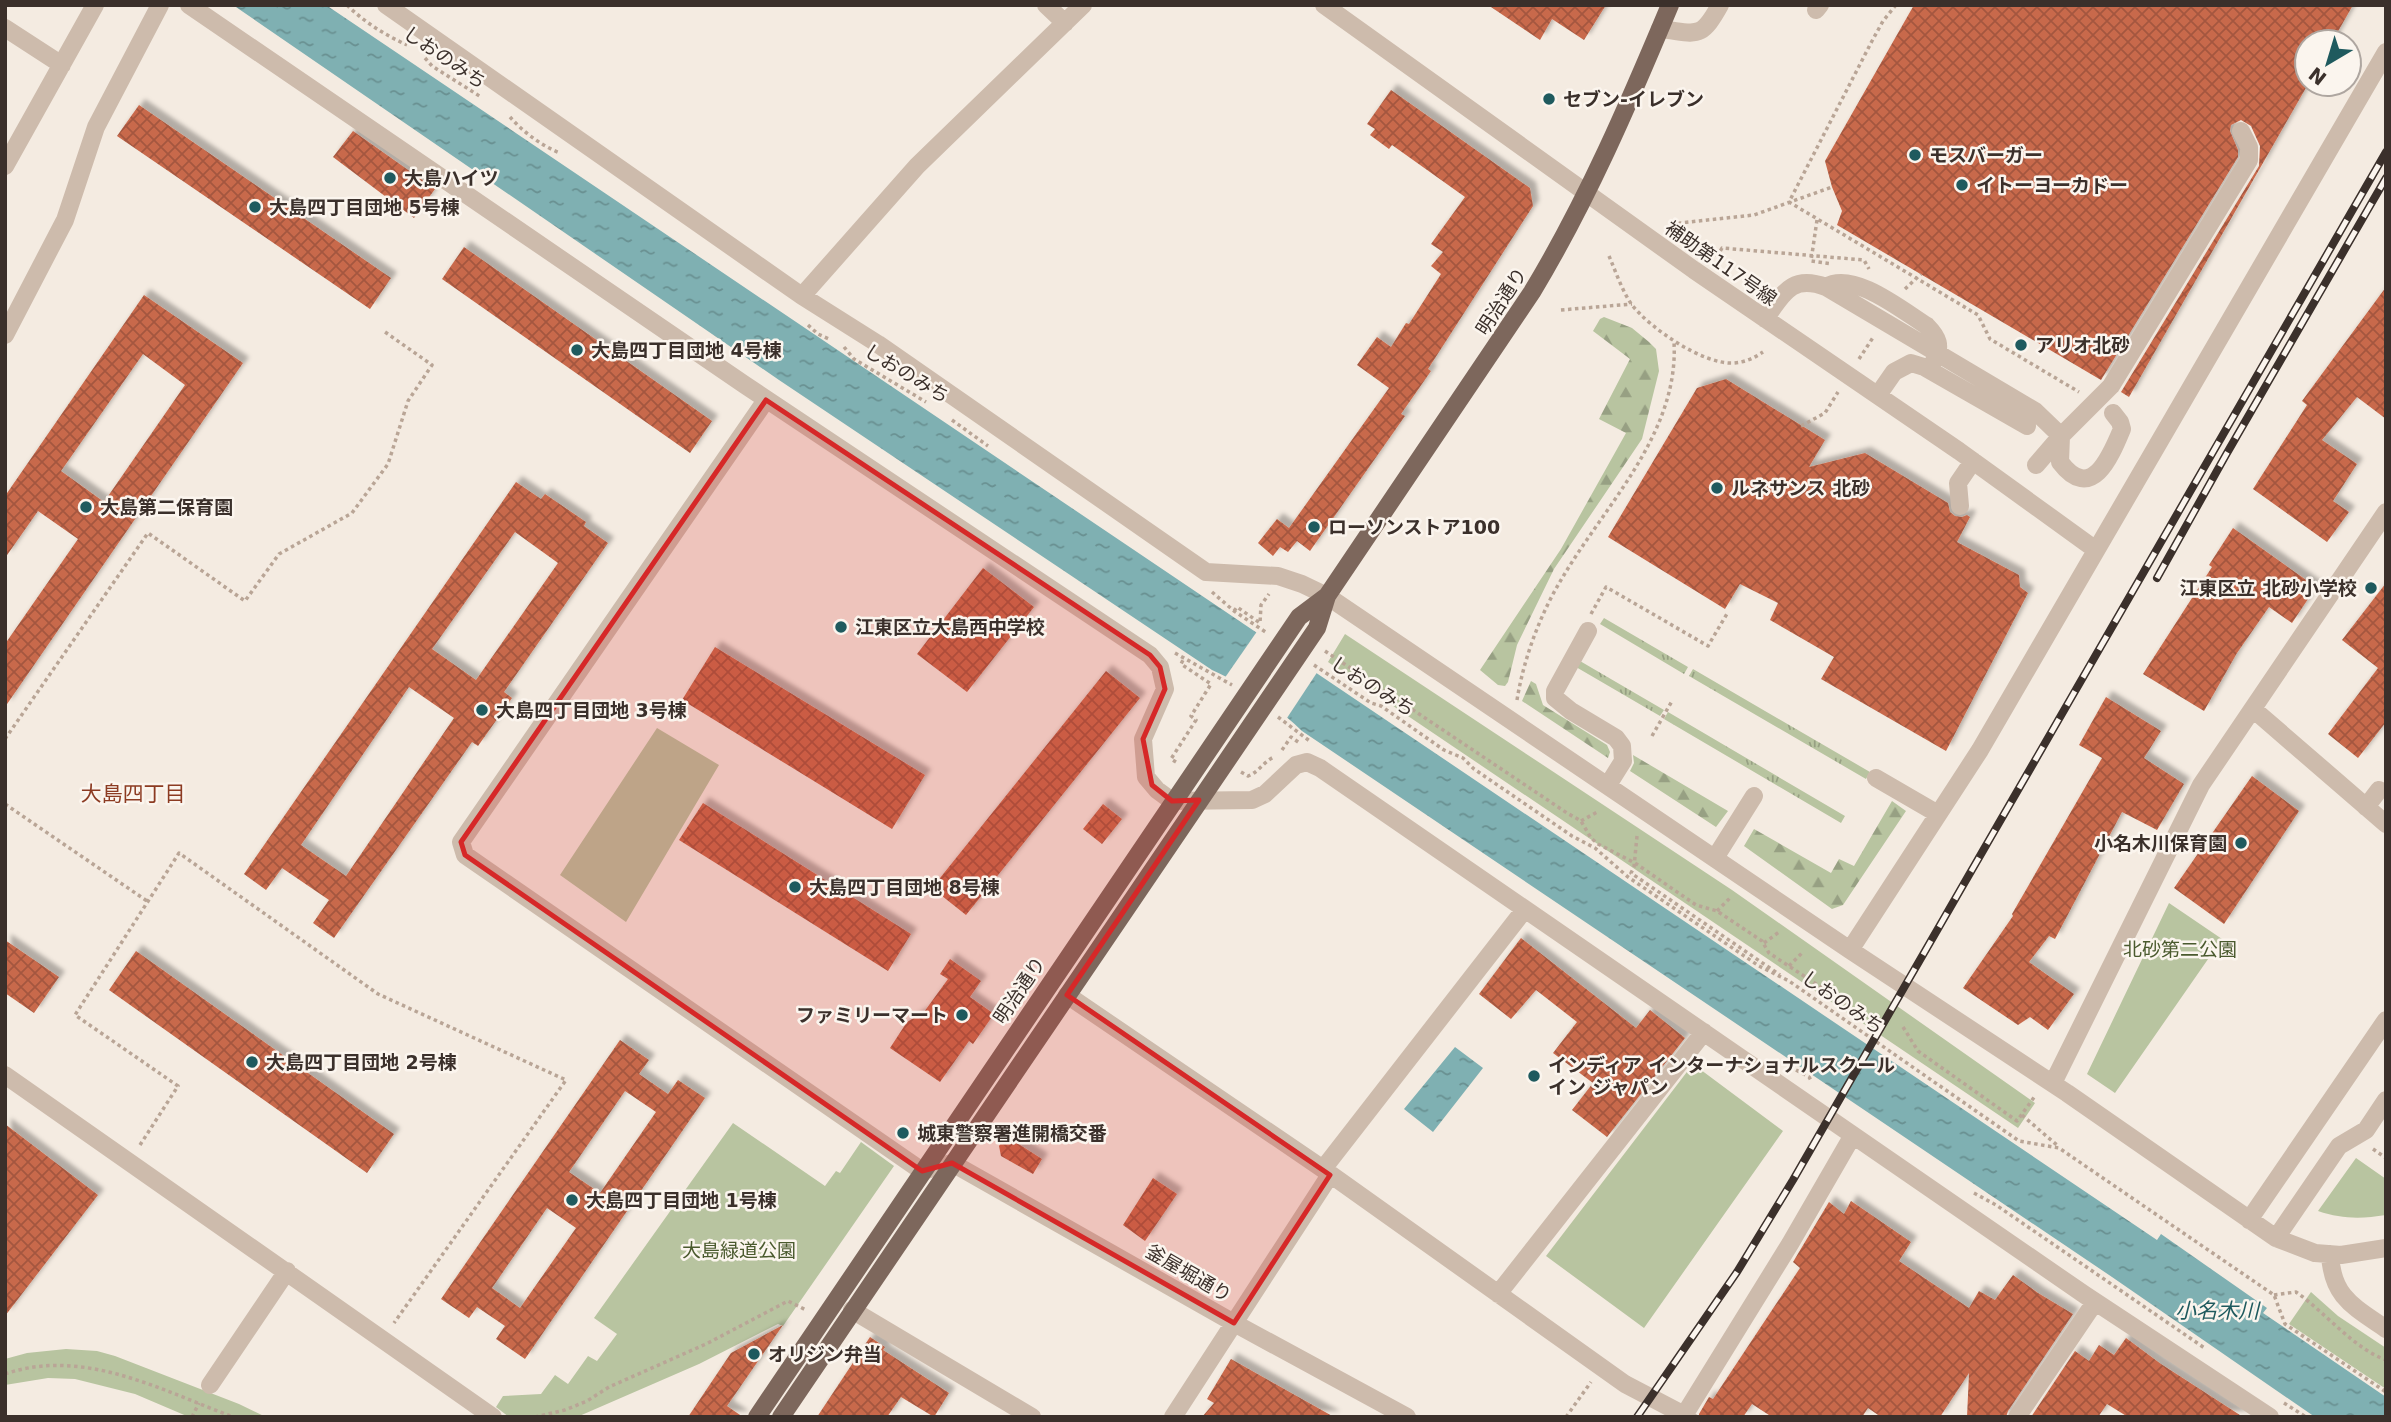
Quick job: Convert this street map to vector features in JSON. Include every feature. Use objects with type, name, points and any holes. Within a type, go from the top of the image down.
[{"type":"main road","name":"明治通り","points":[[757,1417],[1172,801],[1299,617],[1326,596],[1532,292],[1587,194],[1670,5]]},
{"type":"main road","name":"明治通り","points":[[781,1417],[1317,628],[1326,596]]},
{"type":"street","points":[[5,166],[95,5]]},
{"type":"street","points":[[5,335],[65,220],[96,127],[160,5]]},
{"type":"street","points":[[189,5],[766,400],[1150,655],[1160,667],[1165,690],[1143,739],[1146,777],[1172,801],[1252,800],[1265,794],[1296,765],[1307,762],[1320,768],[2095,1302],[2270,1417]]},
{"type":"street","points":[[386,5],[802,296],[878,344],[1206,572],[1278,576],[1326,596],[1850,950],[2053,1083],[2276,1238],[2315,1254],[2386,1248]]},
{"type":"street","points":[[1046,5],[1065,23]]},
{"type":"street","points":[[802,296],[918,166],[1083,5]]},
{"type":"street","name":"補助第117号線","points":[[1324,5],[1587,194],[1973,461],[2096,550]]},
{"type":"street","points":[[1660,29],[1698,32],[1707,28],[1720,5]]},
{"type":"street","points":[[5,28],[62,65]]},
{"type":"street","points":[[1850,950],[1980,750],[2386,52]]},
{"type":"street","points":[[2036,465],[2111,387],[2249,160],[2249,147],[2241,131]]},
{"type":"street","points":[[1765,319],[1784,291],[1791,286],[1811,281],[1826,287],[2035,411],[2061,436],[2060,462],[2069,475],[2076,479],[2097,474],[2105,466],[2122,429],[2113,413]]},
{"type":"street","points":[[1929,370],[1937,353]]},
{"type":"street","points":[[1878,395],[1894,372],[1911,363],[1929,370],[2027,426]]},
{"type":"street","points":[[766,400],[461,842],[465,855],[922,1171],[952,1163]]},
{"type":"street","points":[[1960,506],[1958,483],[1973,461]]},
{"type":"street","points":[[2053,1083],[2202,785],[2386,512]]},
{"type":"street","points":[[1588,625],[1555,691],[1555,698],[1571,712],[1616,738],[1622,746],[1623,761],[1608,785]]},
{"type":"street","points":[[2253,709],[2386,824]]},
{"type":"street","points":[[1876,778],[1938,814]]},
{"type":"street","points":[[2366,807],[2379,790]]},
{"type":"street","points":[[1715,858],[1754,796]]},
{"type":"street","points":[[1173,1417],[1326,1172],[1525,909]]},
{"type":"street","points":[[1067,995],[1326,1172],[1625,1384],[1685,1416],[1853,1135]]},
{"type":"street","points":[[2249,1220],[2386,1020]]},
{"type":"street","points":[[1498,1294],[1704,1032]]},
{"type":"street","points":[[5,1075],[493,1417]]},
{"type":"street","points":[[2276,1238],[2339,1146],[2366,1130],[2386,1100]]},
{"type":"street","name":"釜屋堀通り","points":[[952,1163],[1234,1323],[1407,1417]]},
{"type":"street","points":[[2330,1254],[2332,1275],[2341,1295],[2386,1329]]},
{"type":"street","points":[[210,1385],[287,1272]]},
{"type":"street","points":[[2017,1417],[2095,1302]]},
{"type":"street","points":[[852,1310],[1032,1417]]},
{"type":"path","name":"しおのみち","points":[[347,5],[356,15],[410,47]]},
{"type":"path","points":[[1788,202],[1872,41],[1895,5]]},
{"type":"path","name":"しおのみち","points":[[423,55],[432,66],[486,100]]},
{"type":"path","points":[[505,111],[519,127],[552,150],[570,156]]},
{"type":"path","points":[[1671,224],[1754,215],[1832,187]]},
{"type":"path","points":[[1788,202],[1978,315],[1990,339],[2086,396]]},
{"type":"path","points":[[1811,261],[1817,220]]},
{"type":"path","points":[[1717,257],[1722,248],[1864,260]]},
{"type":"path","points":[[1609,256],[1632,304],[1674,342],[1707,357],[1731,363],[1750,360],[1763,352]]},
{"type":"path","points":[[1904,290],[1921,274]]},
{"type":"path","points":[[1561,310],[1632,304]]},
{"type":"path","name":"しおのみち","points":[[808,325],[818,334],[844,347],[854,359],[922,401],[931,403]]},
{"type":"path","points":[[5,739],[148,533],[245,601],[279,554],[352,513],[388,464],[408,401],[432,365],[385,332]]},
{"type":"path","points":[[1853,369],[1875,335]]},
{"type":"path","points":[[1515,706],[1521,674],[1547,607],[1563,576],[1654,436],[1666,402],[1675,360],[1674,342]]},
{"type":"path","points":[[1801,426],[1825,413],[1839,391]]},
{"type":"path","name":"しおのみち","points":[[950,418],[956,425],[993,448]]},
{"type":"path","points":[[1588,625],[1606,587],[1708,646],[1727,612]]},
{"type":"path","points":[[1210,590],[1234,611],[1276,639]]},
{"type":"path","points":[[1234,611],[1237,607],[1260,623],[1261,605],[1271,590]]},
{"type":"path","points":[[1325,651],[1581,821],[1598,844],[1635,863],[1696,905],[1717,911],[1764,943],[1769,953],[1845,1003],[1869,1010]]},
{"type":"path","points":[[1176,762],[1171,759],[1196,720],[1191,716],[1211,684],[1181,664],[1184,659]]},
{"type":"path","name":"しおのみち","points":[[1307,660],[1371,703],[1381,706],[1444,750],[1463,758],[1474,769],[1572,836],[1595,848],[1628,877],[1759,966],[1789,981],[2020,1141],[2059,1148],[2274,1295]]},
{"type":"path","points":[[1652,736],[1672,701]]},
{"type":"path","points":[[1241,772],[1248,776],[1256,773],[1264,762],[1279,755]]},
{"type":"path","points":[[5,804],[147,901]]},
{"type":"path","points":[[1581,821],[1599,811]]},
{"type":"path","points":[[1637,836],[1635,863],[1631,873],[1789,981]]},
{"type":"path","points":[[129,1161],[178,1086],[75,1015],[178,853],[378,994],[566,1080],[383,1338]]},
{"type":"path","points":[[1717,911],[1730,898]]},
{"type":"path","points":[[1764,943],[1779,932]]},
{"type":"path","points":[[1789,966],[1803,951]]},
{"type":"path","points":[[1903,1027],[1918,1051],[2017,1121],[2035,1096]]},
{"type":"path","points":[[2022,1115],[2059,1148]]},
{"type":"path","points":[[2386,1360],[2338,1328],[2296,1292],[2274,1295],[2285,1324],[2386,1392]]},
{"type":"path","points":[[2311,1303],[2317,1297]]},
{"type":"path","points":[[535,1417],[565,1410],[587,1401],[609,1387],[706,1344],[788,1301],[806,1310]]},
{"type":"path","points":[[5,1374],[28,1367],[78,1365],[145,1383],[233,1417]]},
{"type":"path","points":[[1566,1417],[1603,1366]]},
{"type":"path","points":[[2291,1407],[2305,1417]]},
{"type":"highlighted area","points":[[766,400],[1150,655],[1160,667],[1165,689],[1143,739],[1152,785],[1172,801],[1199,800],[1067,995],[1330,1175],[1234,1323],[952,1163],[922,1171],[465,855],[461,842]]},
{"type":"green space","points":[[1604,317],[1632,328],[1656,349],[1659,371],[1642,439],[1554,569],[1517,645],[1508,682],[1505,686],[1498,685],[1480,670],[1561,549],[1626,433],[1599,419],[1630,359],[1593,331]]},
{"type":"green space","points":[[1604,618],[1688,667],[1684,674],[1600,624]]},
{"type":"green space","points":[[1345,634],[1732,890],[2035,1103],[2018,1128],[1328,662]]},
{"type":"green space","points":[[1580,661],[1664,710],[1660,716],[1576,667]]},
{"type":"green space","points":[[1693,669],[1870,772],[1866,779],[1689,676]]},
{"type":"green space","points":[[1531,681],[1536,684],[1543,705],[1607,745],[1610,752],[1608,758],[1522,701]]},
{"type":"green space","points":[[1668,712],[1845,816],[1841,823],[1664,719]]},
{"type":"green space","points":[[657,728],[719,765],[626,922],[560,875]]},
{"type":"green space","points":[[1633,755],[1728,811],[1716,827],[1630,771],[1634,763]]},
{"type":"green space","points":[[1892,801],[1906,811],[1843,905],[1832,909],[1744,846],[1754,829],[1831,873],[1839,859],[1854,866]]},
{"type":"green space","name":"北砂第二公園","points":[[2169,903],[2222,939],[2115,1093],[2087,1074]]},
{"type":"green space","points":[[1693,1064],[1783,1131],[1644,1328],[1546,1256]]},
{"type":"green space","name":"大島緑道公園","points":[[733,1123],[825,1186],[836,1171],[840,1173],[861,1142],[894,1166],[783,1326],[778,1324],[699,1364],[577,1417],[509,1417],[496,1407],[503,1396],[541,1394],[555,1375],[568,1384],[588,1356],[597,1361],[617,1334],[594,1318]]},
{"type":"green space","points":[[2356,1158],[2386,1179],[2386,1215],[2352,1218],[2318,1211]]},
{"type":"green space","points":[[2311,1292],[2338,1316],[2386,1348],[2386,1389],[2289,1324]]},
{"type":"green space","points":[[66,1349],[97,1351],[115,1356],[266,1417],[189,1417],[135,1394],[75,1379],[48,1378],[5,1385],[5,1359],[27,1353]]},
{"type":"water","name":"小名木川","points":[[233,5],[326,5],[2157,1240],[2161,1234],[2267,1308],[2263,1313],[2386,1397],[2386,1417],[2315,1417],[1302,731],[1259,697],[1212,670],[779,380]]},
{"type":"water","points":[[1455,1047],[1483,1068],[1433,1132],[1404,1109]]},
{"type":"pier","points":[[1258,630],[1318,671],[1285,721],[1224,679]]},
{"type":"building","points":[[1488,5],[1606,5],[1584,40],[1552,19],[1540,40]]},
{"type":"building","points":[[1914,5],[2353,5],[2340,28],[2293,28],[2293,98],[2300,98],[2129,397],[2121,392],[2259,166],[2260,146],[2251,126],[2241,120],[2231,125],[2230,131],[2238,157],[2101,380],[1837,225],[1842,211],[1825,161]]},
{"type":"building","points":[[1391,90],[1530,188],[1533,206],[1428,369],[1431,371],[1401,414],[1405,416],[1310,551],[1297,541],[1288,552],[1280,547],[1273,556],[1258,543],[1277,519],[1289,528],[1389,388],[1357,365],[1377,337],[1391,347],[1406,323],[1409,324],[1441,274],[1431,266],[1443,252],[1431,244],[1465,197],[1392,145],[1389,149],[1370,135],[1375,129],[1367,124]]},
{"type":"building","name":"大島四丁目団地 5号棟","points":[[139,105],[391,278],[370,309],[117,136]]},
{"type":"building","name":"大島ハイツ","points":[[353,131],[435,189],[414,218],[333,157]]},
{"type":"building","name":"大島四丁目団地 4号棟","points":[[464,247],[712,421],[690,453],[442,279]]},
{"type":"building","points":[[2386,287],[2386,419],[2357,397],[2322,440],[2357,464],[2333,501],[2349,512],[2327,542],[2253,489],[2307,405],[2302,401]]},
{"type":"building","points":[[144,295],[243,363],[5,707],[5,644],[78,539],[38,511],[5,558],[5,496]],"holes":[[[143,354],[185,385],[104,502],[61,471]]]},
{"type":"building","points":[[1726,379],[1825,440],[1809,467],[1865,453],[1948,503],[1950,512],[1955,516],[1970,517],[1957,542],[2019,575],[2020,587],[2028,593],[1946,751],[1821,679],[1834,657],[1770,620],[1778,603],[1740,584],[1725,609],[1608,537],[1697,388]]},
{"type":"building","name":"大島四丁目団地 3号棟","points":[[516,482],[541,499],[545,494],[586,522],[584,526],[608,543],[504,692],[512,698],[478,746],[472,742],[334,938],[313,923],[329,900],[282,868],[266,890],[244,874]],"holes":[[[515,532],[558,563],[476,680],[432,649]],[[409,687],[454,718],[346,876],[301,845]]]},
{"type":"building","points":[[2233,528],[2316,587],[2292,623],[2269,607],[2237,653],[2204,711],[2143,674],[2212,567],[2209,565]]},
{"type":"building","points":[[983,568],[1034,607],[967,692],[917,654]]},
{"type":"building","points":[[2386,583],[2386,722],[2358,758],[2328,734],[2378,668],[2342,640]]},
{"type":"building","points":[[715,647],[925,775],[892,829],[682,700]]},
{"type":"building","points":[[1106,671],[1140,698],[966,915],[932,888]]},
{"type":"building","points":[[2106,697],[2161,731],[2144,758],[2184,784],[2157,830],[2122,812],[2055,939],[2049,936],[2029,962],[2074,994],[2048,1030],[2030,1017],[2018,1025],[1963,988],[2013,916],[2102,758],[2079,745]]},
{"type":"building","points":[[2252,776],[2299,811],[2224,924],[2174,888]]},
{"type":"building","name":"大島四丁目団地 8号棟","points":[[703,803],[911,934],[888,971],[679,840]]},
{"type":"building","points":[[1103,804],[1122,819],[1102,844],[1083,829]]},
{"type":"building","points":[[1521,938],[1636,1028],[1650,1010],[1685,1038],[1607,1137],[1572,1110],[1593,1083],[1553,1053],[1577,1022],[1536,990],[1511,1019],[1479,994]]},
{"type":"building","points":[[5,940],[59,977],[34,1013],[5,993]]},
{"type":"building","name":"大島四丁目団地 2号棟","points":[[136,951],[394,1134],[367,1173],[109,990]]},
{"type":"building","points":[[950,959],[981,981],[970,997],[994,1014],[973,1044],[969,1041],[940,1082],[890,1048],[907,1022],[924,1012],[948,979],[940,974]]},
{"type":"building","name":"大島四丁目団地 1号棟","points":[[620,1040],[649,1060],[639,1074],[668,1094],[678,1080],[705,1098],[525,1359],[496,1339],[505,1326],[477,1307],[469,1318],[441,1299]],"holes":[[[625,1091],[656,1112],[600,1193],[569,1172]],[[547,1208],[576,1228],[520,1308],[492,1288]]]},
{"type":"building","points":[[5,1124],[98,1195],[5,1316]]},
{"type":"building","points":[[1006,1136],[1042,1159],[1033,1174],[1001,1156],[999,1146]]},
{"type":"building","points":[[1153,1178],[1177,1194],[1145,1241],[1123,1225]]},
{"type":"building","points":[[1851,1201],[1911,1242],[1899,1261],[1969,1308],[1979,1291],[1995,1300],[2013,1275],[2073,1314],[2006,1417],[1967,1417],[1969,1373],[1940,1417],[1881,1417],[1868,1408],[1862,1417],[1772,1417],[1752,1404],[1743,1417],[1699,1417],[1709,1397],[1713,1399],[1800,1268],[1793,1262],[1829,1202],[1844,1214]]},
{"type":"building","points":[[783,1325],[727,1406],[743,1417],[688,1417],[731,1353]]},
{"type":"building","points":[[870,1337],[885,1347],[883,1350],[949,1393],[934,1417],[901,1397],[887,1417],[817,1417]]},
{"type":"building","points":[[2126,1338],[2243,1417],[2128,1417],[2107,1404],[2098,1417],[2031,1417],[2075,1351],[2089,1361],[2099,1345],[2114,1355]]},
{"type":"building","points":[[1231,1359],[1334,1417],[1202,1417],[1214,1403],[1207,1399]]},
{"type":"railway","points":[[1637,1417],[1737,1272],[1793,1180],[2386,152]]},
{"type":"railway","points":[[2157,578],[2386,178]]},
{"type":"place","name":"セブン-イレブン","points":[[1549,99]]},
{"type":"place","name":"モスバーガー","points":[[1915,155]]},
{"type":"place","name":"大島ハイツ","points":[[390,178]]},
{"type":"place","name":"イトーヨーカドー","points":[[1962,185]]},
{"type":"place","name":"大島四丁目団地 5号棟","points":[[255,207]]},
{"type":"place","name":"アリオ北砂","points":[[2021,345]]},
{"type":"place","name":"大島四丁目団地 4号棟","points":[[577,350]]},
{"type":"place","name":"ルネサンス 北砂","points":[[1717,488]]},
{"type":"place","name":"大島第二保育園","points":[[86,507]]},
{"type":"place","name":"ローソンストア100","points":[[1314,527]]},
{"type":"place","name":"江東区立 北砂小学校","points":[[2371,588]]},
{"type":"place","name":"江東区立大島西中学校","points":[[841,627]]},
{"type":"place","name":"大島四丁目団地 3号棟","points":[[482,710]]},
{"type":"place","name":"小名木川保育園","points":[[2241,843]]},
{"type":"place","name":"大島四丁目団地 8号棟","points":[[795,887]]},
{"type":"place","name":"ファミリーマート","points":[[962,1015]]},
{"type":"place","name":"大島四丁目団地 2号棟","points":[[252,1062]]},
{"type":"place","name":"インディア インターナショナルスクール イン ジャパン","points":[[1534,1076]]},
{"type":"place","name":"城東警察署進開橋交番","points":[[903,1133]]},
{"type":"place","name":"大島四丁目団地 1号棟","points":[[572,1200]]},
{"type":"place","name":"オリジン弁当","points":[[754,1354]]},
{"type":"district","name":"大島四丁目","points":[[133,794]]}]
